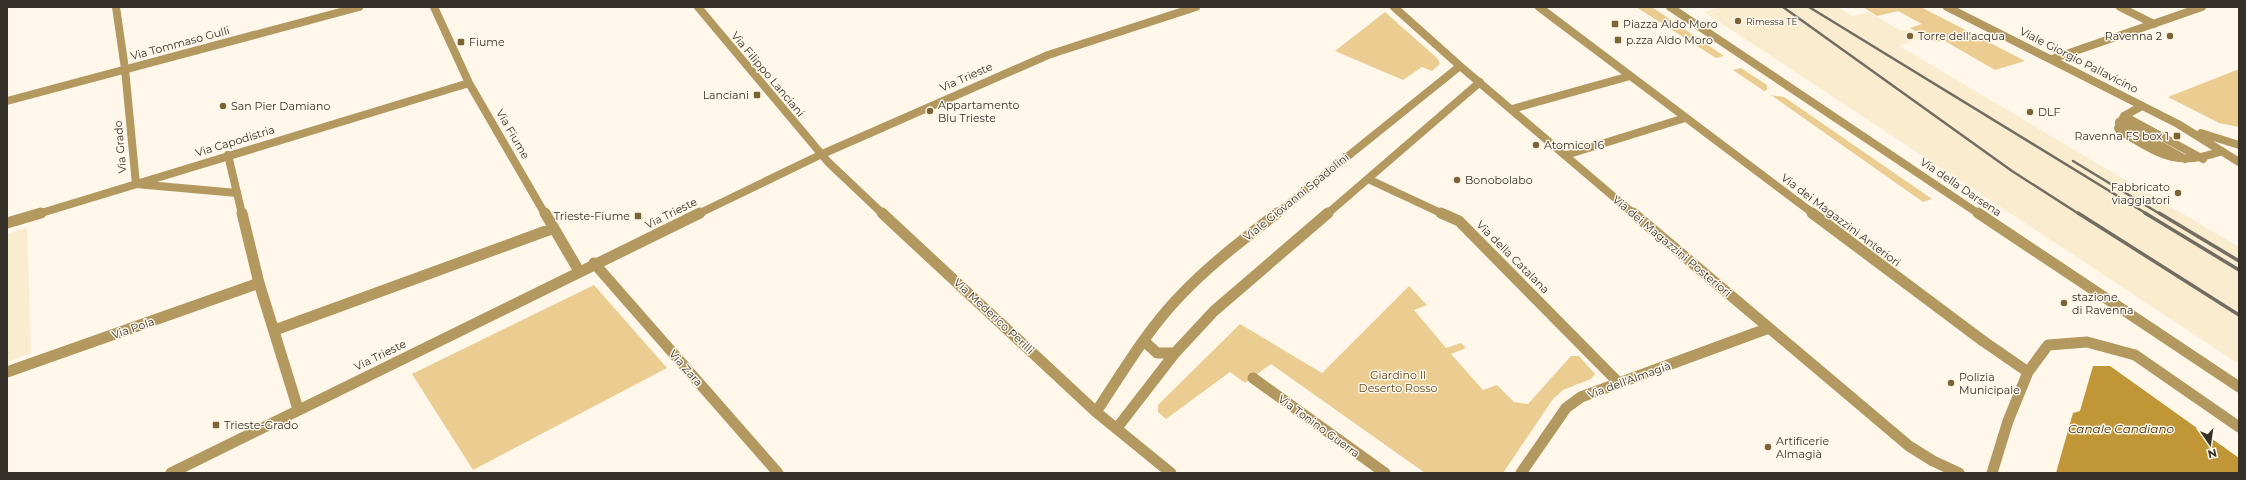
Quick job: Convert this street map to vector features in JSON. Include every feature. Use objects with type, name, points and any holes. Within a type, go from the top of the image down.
[{"type":"street","name":"Via Grado","points":[[116,7],[125,69],[136,184],[237,192]]},
{"type":"street","name":"Via Tommaso Gulli","points":[[7,100],[359,7]]},
{"type":"street","name":"Via Fiume","points":[[434,7],[470,83],[578,271]]},
{"type":"street","name":"Via Filippo Lanciani","points":[[698,7],[820,154]]},
{"type":"street","name":"Via Trieste","points":[[171,473],[594,263],[820,154],[1048,55],[1196,7]]},
{"type":"street","name":"Via dei Magazzini Posteriori","points":[[1394,7],[1460,66],[1910,446],[1933,461],[1958,473]]},
{"type":"street","name":"Via dei Magazzini Anteriori","points":[[1539,7],[1983,341],[2028,372]]},
{"type":"street","name":"Via della Darsena","points":[[1670,7],[2239,387]]},
{"type":"street","name":"Viale Giorgio Pallavicino","points":[[1947,7],[2178,124]]},
{"type":"street","points":[[2120,7],[2154,24]]},
{"type":"street","points":[[2052,59],[2202,7]]},
{"type":"street","name":"Viale Giovanni Spadolini","points":[[1096,412],[1144,341],[1179,296],[1212,265],[1460,66]]},
{"type":"street","points":[[1512,109],[1632,78]]},
{"type":"street","points":[[1117,428],[1175,353],[1214,311],[1480,82]]},
{"type":"street","name":"Via Capodistria","points":[[7,223],[470,83]]},
{"type":"street","points":[[2142,106],[2127,112],[2121,119],[2118,128],[2120,131],[2170,159],[2190,162],[2203,159],[2222,151]]},
{"type":"street","points":[[1566,155],[1685,118]]},
{"type":"street","points":[[2121,119],[2203,159]]},
{"type":"street","points":[[2178,124],[2239,146]]},
{"type":"street","points":[[2178,124],[2239,162]]},
{"type":"street","name":"Via Mederico Perilli","points":[[820,154],[1096,412],[1171,473]]},
{"type":"street","points":[[228,156],[259,283],[275,330],[298,409]]},
{"type":"street","name":"Via della Catalana","points":[[1368,179],[1459,221],[1619,383]]},
{"type":"street","points":[[275,330],[554,228]]},
{"type":"street","name":"Via Zara","points":[[594,263],[778,473]]},
{"type":"street","name":"Via Pola","points":[[7,372],[259,283]]},
{"type":"street","name":"Via dell'Almagià","points":[[1521,473],[1566,408],[1582,397],[1769,328]]},
{"type":"street","points":[[1144,341],[1157,353],[1175,353]]},
{"type":"street","points":[[1992,473],[2008,421],[2028,372],[2048,345],[2087,342],[2135,355],[2239,427]]},
{"type":"street","name":"Via Tonino Guerra","points":[[1253,378],[1385,473]]},
{"type":"shaded area","points":[[1722,7],[1837,7],[1852,16],[1869,12],[1899,30],[1909,30],[1922,37],[1899,46],[2239,247],[2239,364],[1704,12]]},
{"type":"shaded area","points":[[27,228],[31,353],[7,362],[7,234]]},
{"type":"green space","points":[[1636,7],[1652,7],[1724,56],[1716,58]]},
{"type":"green space","points":[[1863,7],[1921,7],[2025,61],[1995,70],[1943,40],[1937,42],[1910,28],[1922,24],[1898,11],[1877,16]]},
{"type":"green space","points":[[1385,12],[1438,59],[1440,64],[1432,71],[1422,67],[1403,80],[1335,51]]},
{"type":"green space","points":[[1741,68],[1767,85],[1767,90],[1764,91],[1733,70]]},
{"type":"green space","points":[[2239,69],[2239,127],[2219,123],[2168,97]]},
{"type":"green space","points":[[1771,95],[1784,97],[1932,199],[1923,202]]},
{"type":"green space","points":[[594,285],[667,368],[473,470],[412,374]]},
{"type":"green space","name":"Giardino Il Deserto Rosso","points":[[1409,286],[1427,305],[1414,310],[1446,348],[1461,343],[1466,348],[1451,354],[1483,390],[1497,385],[1514,402],[1528,404],[1571,356],[1579,356],[1595,374],[1591,379],[1563,390],[1553,399],[1503,473],[1425,473],[1271,364],[1245,383],[1230,372],[1166,419],[1158,412],[1158,405],[1240,324],[1322,373]]},
{"type":"water","name":"Canale Candiano","points":[[2093,366],[2110,366],[2239,458],[2239,473],[2056,473],[2073,413],[2080,411]]},
{"type":"railway","points":[[1783,7],[2012,171],[2079,214]]},
{"type":"railway","points":[[1809,7],[2147,214]]},
{"type":"railway","points":[[2073,161],[2160,214]]},
{"type":"railway","points":[[2078,213],[2239,315]]},
{"type":"railway","points":[[2145,213],[2239,270]]},
{"type":"railway","points":[[2159,213],[2239,261]]},
{"type":"place","name":"Rimessa TE","points":[[1738,21]]},
{"type":"place","name":"Piazza Aldo Moro","points":[[1615,24]]},
{"type":"place","name":"Torre dell'acqua","points":[[1910,36]]},
{"type":"place","name":"Ravenna 2","points":[[2170,36]]},
{"type":"place","name":"p.zza Aldo Moro","points":[[1618,40]]},
{"type":"place","name":"Fiume","points":[[461,42]]},
{"type":"place","name":"Lanciani","points":[[757,95]]},
{"type":"place","name":"San Pier Damiano","points":[[223,106]]},
{"type":"place","name":"Appartamento Blu Trieste","points":[[930,111]]},
{"type":"place","name":"DLF","points":[[2030,112]]},
{"type":"place","name":"Ravenna FS box 1","points":[[2177,136]]},
{"type":"place","name":"Atomico 16","points":[[1536,145]]},
{"type":"place","name":"Bonobolabo","points":[[1457,180]]},
{"type":"place","name":"Fabbricato viaggiatori","points":[[2178,193]]},
{"type":"place","name":"Trieste-Fiume","points":[[638,216]]},
{"type":"place","name":"stazione di Ravenna","points":[[2064,303]]},
{"type":"place","name":"Polizia Municipale","points":[[1951,383]]},
{"type":"place","name":"Trieste-Grado","points":[[216,425]]},
{"type":"place","name":"Artificerie Almagià","points":[[1768,447]]}]
